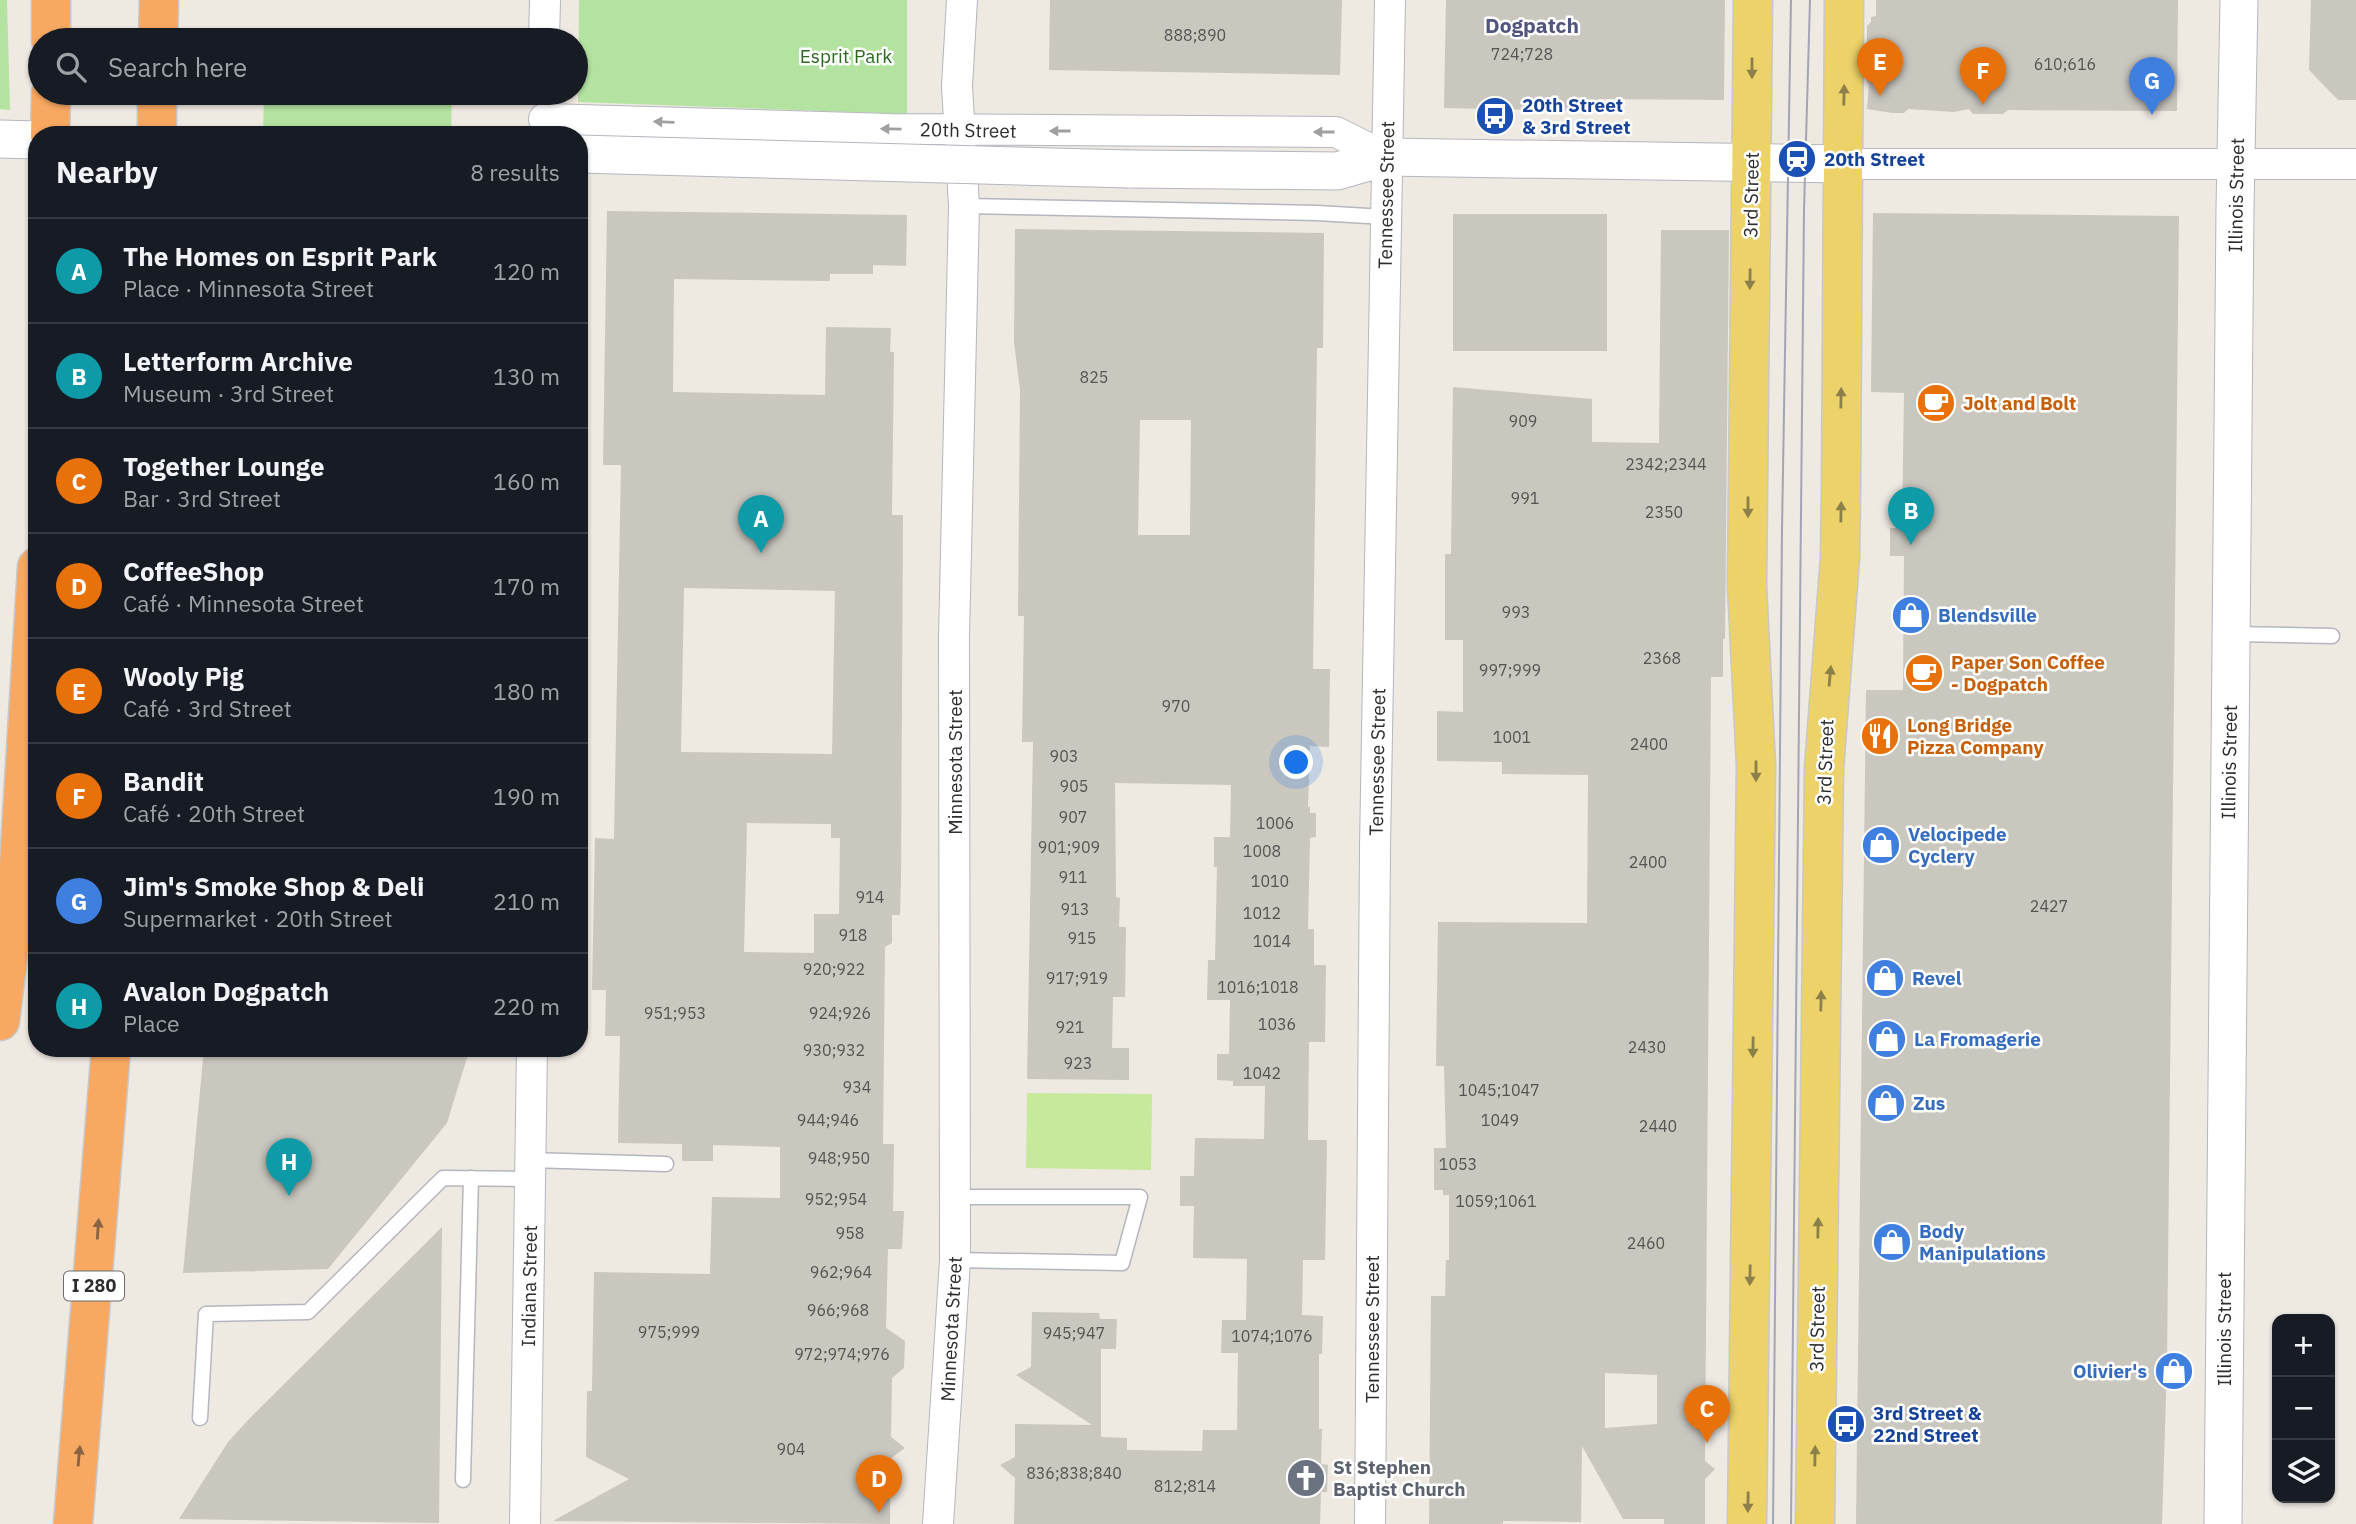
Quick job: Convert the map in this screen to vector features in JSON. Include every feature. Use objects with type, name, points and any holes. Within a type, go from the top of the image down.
[{"type":"highway","points":[[51,0],[51,28]]},
{"type":"highway","points":[[158,28],[159,0]]},
{"type":"highway","points":[[50,126],[51,105]]},
{"type":"highway","points":[[157,105],[157,126]]},
{"type":"highway","points":[[0,1021],[19,866],[28,716]]},
{"type":"highway","name":"I 280","points":[[73,1524],[110,1057]]},
{"type":"main road","name":"3rd Street","points":[[1747,1524],[1756,765],[1747,586],[1753,0]]},
{"type":"main road","name":"3rd Street","points":[[1815,1524],[1824,769],[1840,557],[1844,0]]},
{"type":"street","points":[[544,28],[545,0]]},
{"type":"street","name":"Minnesota Street","points":[[938,1524],[955,1260],[956,1197],[954,637],[964,206],[957,86],[962,0]]},
{"type":"street","name":"Tennessee Street","points":[[1370,1524],[1375,874],[1390,0]]},
{"type":"street","name":"Illinois Street","points":[[2223,1524],[2239,0]]},
{"type":"street","name":"20th Street","points":[[544,115],[959,130],[1336,132],[1386,157]]},
{"type":"street","points":[[0,139],[28,140]]},
{"type":"street","name":"20th Street","points":[[588,154],[1129,169],[1337,171],[1386,157],[1843,164],[2356,164]]},
{"type":"street","name":"Indiana Street","points":[[525,1524],[532,1057]]},
{"type":"lane","points":[[964,206],[1317,213],[1385,217]]},
{"type":"lane","points":[[2231,634],[2332,636]]},
{"type":"lane","points":[[200,1418],[206,1314],[308,1312],[443,1178],[471,1178],[530,1170],[666,1164]]},
{"type":"lane","points":[[464,1480],[471,1178]]},
{"type":"lane","points":[[955,1260],[1122,1263],[1140,1197],[956,1197]]},
{"type":"green space","points":[[0,0],[7,0],[10,110],[0,109]]},
{"type":"green space","name":"Esprit Park","points":[[579,0],[907,0],[907,114],[588,102],[588,28],[579,28]]},
{"type":"green space","points":[[264,105],[452,105],[451,126],[263,126]]},
{"type":"green space","points":[[1027,1093],[1152,1094],[1151,1170],[1026,1168]]},
{"type":"building","points":[[1050,0],[1342,0],[1340,75],[1049,70]]},
{"type":"building","points":[[1446,0],[1725,0],[1724,100],[1598,99],[1598,108],[1587,107],[1588,111],[1444,108]]},
{"type":"building","points":[[1876,0],[2178,0],[2177,111],[2008,110],[2003,114],[1973,114],[1969,109],[1954,112],[1908,109],[1904,113],[1892,113],[1867,109],[1867,26],[1871,17],[1876,16]]},
{"type":"building","points":[[2311,0],[2356,0],[2356,100],[2338,100],[2309,70]]},
{"type":"building","points":[[607,211],[907,215],[906,266],[873,265],[873,274],[830,274],[830,281],[674,279],[673,392],[825,395],[826,327],[891,328],[890,352],[894,352],[892,515],[903,515],[901,880],[900,915],[892,915],[892,943],[885,947],[883,1144],[894,1144],[893,1211],[904,1211],[902,1249],[888,1249],[886,1328],[905,1341],[904,1368],[892,1378],[891,1437],[905,1448],[890,1459],[890,1524],[553,1521],[629,1479],[586,1457],[587,1391],[592,1391],[594,1272],[710,1274],[712,1197],[780,1198],[780,1147],[713,1145],[713,1161],[682,1161],[682,1144],[618,1143],[620,1036],[605,1036],[606,990],[592,990],[595,838],[614,839],[621,465],[603,465]],"holes":[[[684,588],[835,591],[832,754],[681,752]],[[747,823],[831,824],[831,838],[840,838],[839,914],[814,914],[814,953],[744,952]]]},
{"type":"building","points":[[1873,213],[2179,216],[2167,1365],[2162,1524],[1856,1524],[1866,690],[1903,690],[1904,556],[1890,556],[1890,528],[1902,528],[1904,393],[1871,392]]},
{"type":"building","points":[[1453,214],[1607,214],[1607,351],[1453,351]]},
{"type":"building","points":[[1015,229],[1324,233],[1323,348],[1317,348],[1313,669],[1330,669],[1329,747],[1310,746],[1308,807],[1310,813],[1316,813],[1316,837],[1310,838],[1308,929],[1314,929],[1314,965],[1326,965],[1325,1042],[1309,1042],[1308,1140],[1327,1140],[1325,1260],[1303,1260],[1302,1315],[1323,1316],[1322,1354],[1319,1354],[1319,1429],[1322,1429],[1321,1464],[1328,1465],[1327,1492],[1321,1492],[1320,1524],[1014,1524],[1015,1478],[1000,1465],[1015,1457],[1015,1424],[1092,1425],[1016,1375],[1031,1367],[1032,1312],[1099,1313],[1100,1319],[1117,1319],[1116,1349],[1101,1349],[1101,1437],[1127,1438],[1127,1450],[1202,1451],[1203,1430],[1237,1430],[1238,1353],[1221,1353],[1222,1320],[1246,1320],[1247,1259],[1193,1258],[1194,1206],[1180,1206],[1180,1176],[1194,1176],[1195,1138],[1264,1139],[1265,1086],[1233,1086],[1233,1081],[1217,1080],[1217,1054],[1229,1054],[1230,1000],[1207,1000],[1208,960],[1215,960],[1217,867],[1214,867],[1214,837],[1230,837],[1231,785],[1115,783],[1116,897],[1120,898],[1119,927],[1126,927],[1125,997],[1113,997],[1112,1048],[1129,1048],[1129,1080],[1027,1079],[1033,742],[1022,742],[1024,616],[1018,616],[1020,390],[1014,342]],"holes":[[[1140,420],[1191,420],[1190,535],[1138,535]]]},
{"type":"building","points":[[1661,230],[1729,230],[1725,639],[1723,677],[1711,677],[1705,1461],[1715,1469],[1705,1479],[1705,1524],[1664,1524],[1664,1519],[1623,1519],[1582,1446],[1581,1522],[1429,1524],[1431,1296],[1445,1296],[1446,1260],[1449,1260],[1449,1195],[1443,1195],[1443,1190],[1434,1190],[1434,1148],[1446,1148],[1444,1066],[1436,1066],[1438,922],[1587,923],[1588,775],[1502,774],[1502,762],[1437,761],[1437,711],[1463,712],[1463,640],[1445,640],[1445,554],[1451,554],[1453,387],[1592,399],[1592,442],[1659,443]],"holes":[[[1605,1373],[1657,1375],[1657,1424],[1605,1428]]]},
{"type":"building","points":[[203,1057],[467,1057],[447,1123],[328,1269],[183,1273]]},
{"type":"building","points":[[442,1227],[439,1523],[179,1519],[228,1442]]},
{"type":"tram line","points":[[1773,1524],[1782,529],[1791,0]]},
{"type":"tram line","points":[[1791,1524],[1804,210],[1810,0]]},
{"type":"place","name":"Wooly Pig","points":[[1880,96]]},
{"type":"place","name":"Bandit","points":[[1983,105]]},
{"type":"place","name":"Jim's Smoke Shop & Deli","points":[[2152,115]]},
{"type":"place","name":"20th Street & 3rd Street","points":[[1495,116]]},
{"type":"place","name":"20th Street","points":[[1797,159]]},
{"type":"place","name":"Jolt and Bolt","points":[[1936,403]]},
{"type":"place","name":"Letterform Archive","points":[[1911,545]]},
{"type":"place","name":"The Homes on Esprit Park","points":[[761,553]]},
{"type":"place","name":"Blendsville","points":[[1911,615]]},
{"type":"place","name":"Paper Son Coffee - Dogpatch","points":[[1924,673]]},
{"type":"place","name":"Long Bridge Pizza Company","points":[[1880,736]]},
{"type":"place","name":"Velocipede Cyclery","points":[[1881,845]]},
{"type":"place","name":"Revel","points":[[1885,978]]},
{"type":"place","name":"La Fromagerie","points":[[1887,1039]]},
{"type":"place","name":"Zus","points":[[1886,1103]]},
{"type":"place","name":"Avalon Dogpatch","points":[[289,1196]]},
{"type":"place","name":"Body Manipulations","points":[[1892,1242]]},
{"type":"place","name":"Olivier's","points":[[2174,1371]]},
{"type":"place","name":"3rd Street & 22nd Street","points":[[1846,1424]]},
{"type":"place","name":"Together Lounge","points":[[1707,1443]]},
{"type":"place","name":"St Stephen Baptist Church","points":[[1306,1478]]},
{"type":"place","name":"CoffeeShop","points":[[879,1513]]},
{"type":"district","name":"Dogpatch","points":[[1532,26]]}]
